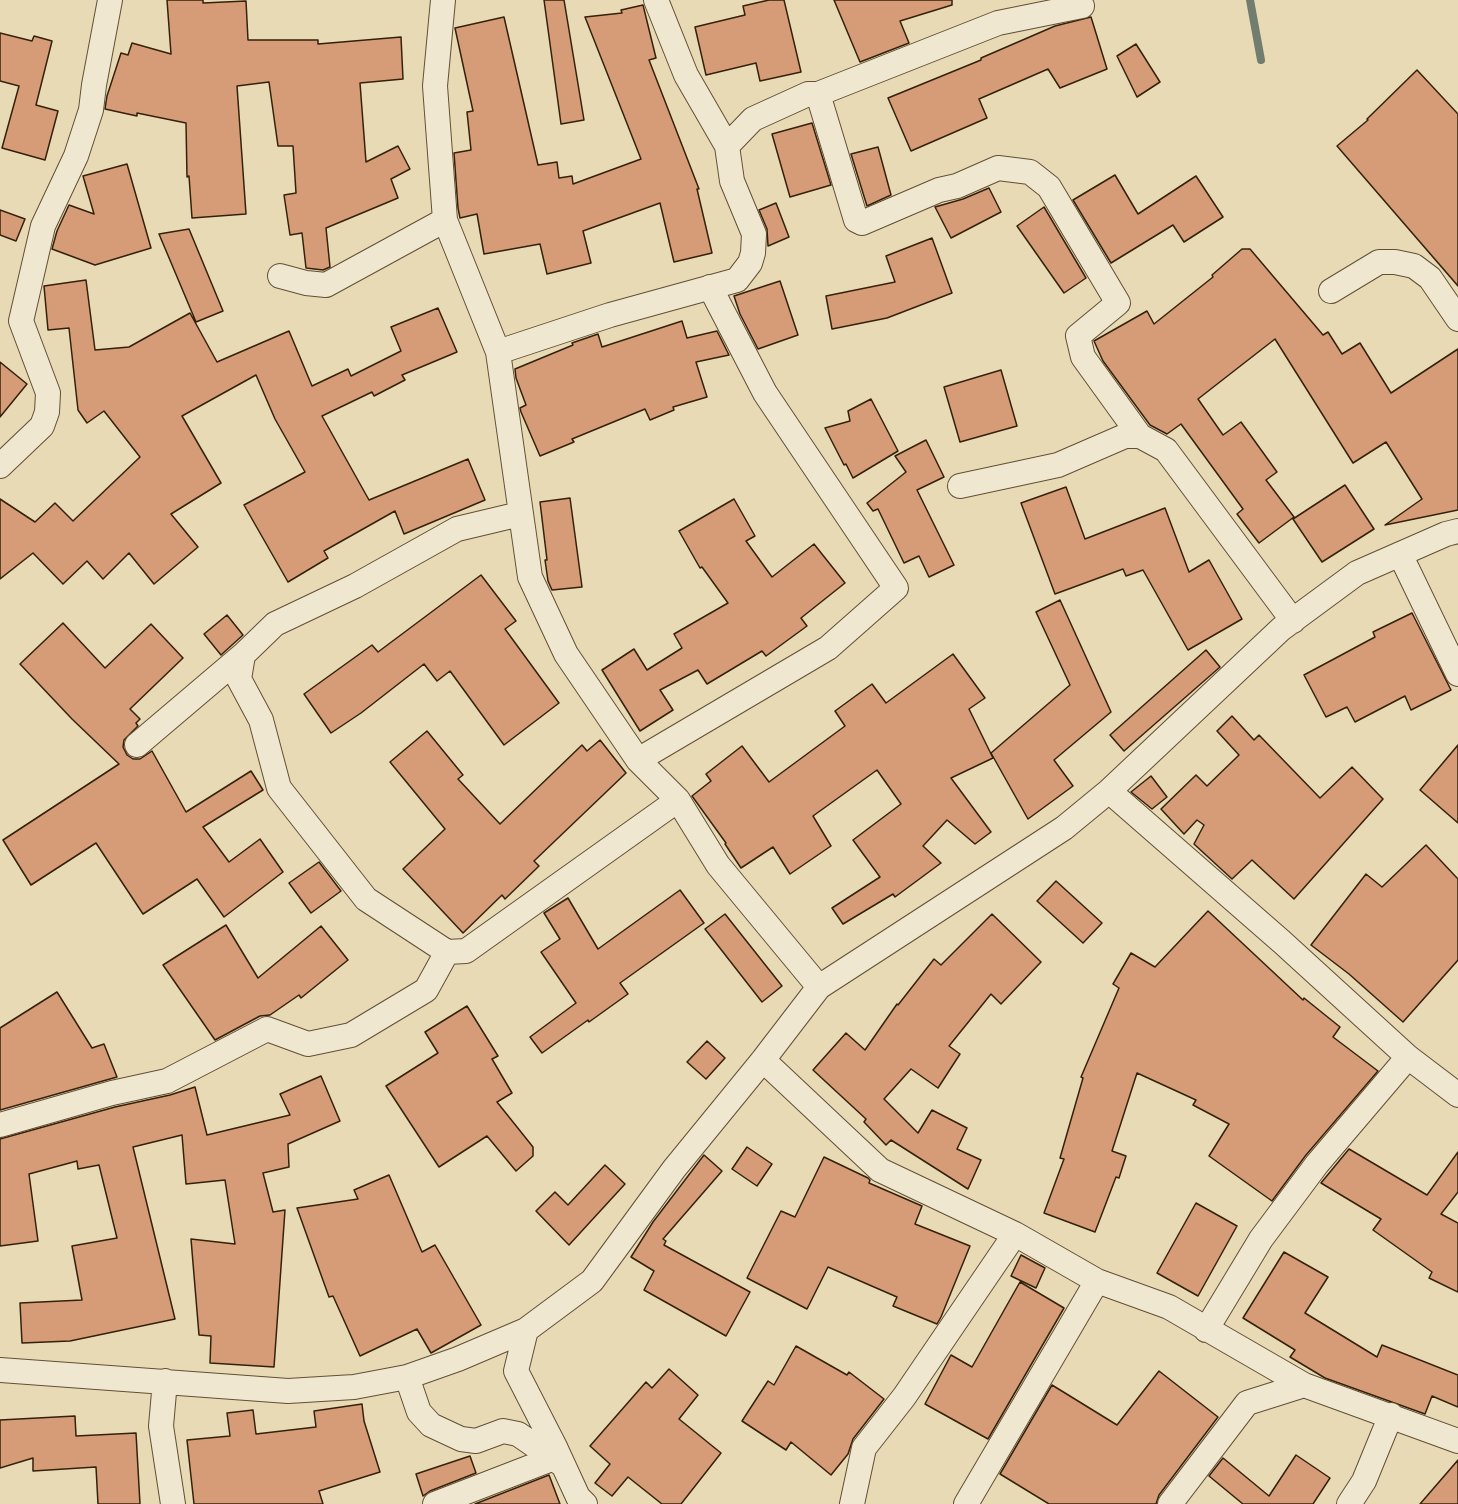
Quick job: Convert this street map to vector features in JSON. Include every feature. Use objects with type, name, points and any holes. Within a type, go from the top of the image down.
[{"type":"street","points":[[0,466],[42,426],[47,412],[48,393],[21,321],[42,226],[76,156],[91,110],[110,0]]},
{"type":"street","points":[[443,0],[435,86],[445,219],[498,352],[530,577],[566,654],[638,760],[678,800],[718,864],[819,987]]},
{"type":"street","points":[[498,352],[610,315],[737,280],[750,264],[754,234],[732,181],[727,146],[686,75],[656,0]]},
{"type":"street","points":[[727,146],[753,119],[808,94],[818,94],[998,23],[1082,6]]},
{"type":"street","points":[[818,94],[856,220],[862,223],[998,168],[1030,172],[1049,187],[1118,303],[1078,336],[1083,357],[1140,436],[1166,450],[1293,621]]},
{"type":"street","points":[[280,276],[306,283],[326,285],[445,219]]},
{"type":"street","points":[[1330,291],[1379,262],[1395,262],[1414,266],[1430,278],[1458,319]]},
{"type":"street","points":[[638,760],[828,648],[896,588],[765,393],[710,288]]},
{"type":"street","points":[[960,486],[1058,465],[1125,436],[1140,436]]},
{"type":"street","points":[[137,745],[243,655],[274,624],[355,586],[457,529],[520,514]]},
{"type":"street","points":[[0,1370],[288,1390],[354,1388],[407,1377],[458,1359],[526,1330],[592,1281],[674,1169],[764,1060],[819,987],[1064,828],[1109,791],[1205,699],[1293,621],[1357,573],[1446,534],[1458,531]]},
{"type":"street","points":[[1400,554],[1458,674]]},
{"type":"street","points":[[243,655],[239,679],[261,720],[279,788],[366,899],[447,952],[466,951],[678,800]]},
{"type":"street","points":[[1109,791],[1282,942],[1408,1058],[1458,1095]]},
{"type":"street","points":[[0,1125],[167,1081],[267,1029],[308,1044],[351,1035],[426,990],[447,952]]},
{"type":"street","points":[[1206,1330],[1261,1239],[1317,1164],[1408,1058]]},
{"type":"street","points":[[764,1060],[880,1170],[1016,1234],[1097,1281],[1169,1307],[1304,1385],[1458,1441]]},
{"type":"street","points":[[852,1504],[864,1448],[904,1397],[1016,1234]]},
{"type":"street","points":[[966,1504],[1097,1281]]},
{"type":"street","points":[[526,1330],[516,1371],[559,1462],[578,1497],[585,1504]]},
{"type":"street","points":[[407,1377],[419,1412],[431,1425],[461,1439],[476,1441],[502,1431],[518,1434],[559,1462]]},
{"type":"street","points":[[165,1381],[161,1426],[173,1504]]},
{"type":"street","points":[[1170,1504],[1247,1403],[1304,1385]]},
{"type":"street","points":[[1349,1504],[1364,1480],[1390,1415]]},
{"type":"street","points":[[435,1504],[559,1462]]},
{"type":"building","points":[[167,0],[203,0],[203,3],[246,1],[248,40],[318,40],[318,44],[401,37],[403,79],[360,83],[366,162],[398,146],[410,169],[391,179],[398,198],[326,228],[330,267],[323,270],[306,268],[302,233],[290,235],[284,195],[296,193],[293,146],[278,146],[269,82],[237,86],[246,214],[192,218],[189,176],[187,177],[186,123],[105,109],[121,53],[128,55],[132,43],[171,54]]},
{"type":"building","points":[[544,0],[564,0],[584,120],[561,124]]},
{"type":"building","points":[[769,0],[784,0],[801,72],[760,81],[756,63],[706,75],[695,27],[745,15],[743,6]]},
{"type":"building","points":[[834,0],[952,0],[952,5],[900,21],[909,43],[860,62]]},
{"type":"building","points":[[643,5],[656,58],[649,60],[699,189],[697,189],[712,253],[674,262],[660,203],[583,231],[591,263],[547,274],[540,244],[484,254],[477,214],[460,218],[458,208],[454,153],[471,150],[467,112],[473,111],[455,28],[504,17],[538,165],[557,162],[559,178],[572,176],[573,184],[641,159],[585,17],[622,13],[621,10]]},
{"type":"building","points":[[1091,17],[1107,69],[1060,88],[1048,69],[979,99],[987,118],[911,151],[888,98],[981,60],[981,58],[1055,26]]},
{"type":"building","points":[[0,33],[32,41],[34,36],[52,41],[36,105],[58,111],[45,160],[2,148],[19,86],[0,81]]},
{"type":"building","points":[[1136,44],[1160,82],[1137,97],[1117,56]]},
{"type":"building","points":[[1417,70],[1458,114],[1458,286],[1337,146],[1368,120]]},
{"type":"building","points":[[812,123],[831,185],[790,197],[772,134]]},
{"type":"building","points":[[878,147],[891,195],[867,206],[851,154]]},
{"type":"building","points":[[127,164],[151,248],[95,265],[52,249],[57,231],[69,205],[94,214],[83,176]]},
{"type":"building","points":[[1115,175],[1138,214],[1196,176],[1223,217],[1184,242],[1173,225],[1111,263],[1073,200]]},
{"type":"building","points":[[989,188],[1001,212],[951,238],[935,207]]},
{"type":"building","points":[[776,203],[789,237],[768,246],[767,229],[759,210]]},
{"type":"building","points":[[1044,207],[1086,278],[1064,293],[1017,226]]},
{"type":"building","points":[[0,210],[25,219],[16,241],[0,235]]},
{"type":"building","points":[[189,229],[223,311],[196,322],[159,234]]},
{"type":"building","points":[[932,238],[952,293],[887,318],[832,329],[826,296],[895,282],[886,256]]},
{"type":"building","points":[[1242,249],[1250,249],[1323,335],[1328,332],[1342,354],[1360,343],[1391,393],[1458,349],[1458,510],[1385,525],[1422,499],[1386,442],[1353,463],[1275,339],[1198,399],[1223,435],[1241,422],[1277,472],[1266,480],[1294,517],[1259,543],[1237,514],[1243,509],[1181,424],[1167,434],[1150,425],[1103,361],[1094,341],[1147,311],[1154,324],[1213,277],[1212,275]]},
{"type":"building","points":[[86,280],[95,350],[129,347],[190,313],[217,362],[289,331],[312,386],[348,369],[351,376],[401,351],[391,327],[438,308],[457,352],[402,375],[405,380],[374,396],[372,392],[322,416],[369,500],[468,459],[485,500],[404,534],[395,511],[324,551],[328,558],[288,582],[244,505],[305,472],[275,419],[256,375],[182,416],[221,483],[171,514],[198,547],[154,584],[129,553],[103,579],[87,561],[63,584],[33,553],[0,579],[0,499],[35,522],[55,503],[73,521],[140,457],[104,411],[87,423],[78,410],[69,328],[48,330],[44,286]]},
{"type":"building","points":[[780,281],[798,335],[758,349],[740,314],[734,296]]},
{"type":"building","points":[[682,321],[687,338],[717,331],[729,355],[696,362],[707,397],[673,407],[674,410],[650,420],[645,409],[572,439],[574,442],[540,456],[521,412],[520,408],[526,405],[515,369],[573,345],[572,343],[598,334],[602,347]]},
{"type":"building","points":[[0,362],[27,384],[0,417]]},
{"type":"building","points":[[1001,370],[1017,426],[960,442],[944,387]]},
{"type":"building","points":[[871,399],[898,451],[853,478],[825,428],[850,421],[848,411]]},
{"type":"building","points":[[926,440],[944,477],[917,490],[954,565],[929,577],[919,556],[904,563],[878,509],[873,511],[867,503],[906,472],[895,456]]},
{"type":"building","points":[[1345,485],[1374,529],[1322,562],[1293,519]]},
{"type":"building","points":[[1066,487],[1085,539],[1165,508],[1189,572],[1209,560],[1242,619],[1188,650],[1143,570],[1126,576],[1123,569],[1055,594],[1021,503]]},
{"type":"building","points":[[570,498],[582,587],[552,590],[548,581],[545,560],[547,560],[540,502]]},
{"type":"building","points":[[734,499],[755,536],[746,541],[772,577],[814,544],[845,583],[801,618],[807,626],[766,656],[762,651],[707,684],[698,670],[660,690],[673,710],[640,731],[602,670],[634,649],[647,670],[682,648],[674,634],[728,603],[702,567],[700,568],[679,531]]},
{"type":"building","points":[[481,575],[516,621],[505,629],[559,703],[504,745],[450,671],[437,681],[424,664],[361,713],[331,733],[304,694],[372,645],[378,652]]},
{"type":"building","points":[[1060,600],[1111,712],[1054,760],[1073,786],[1028,819],[991,753],[1070,685],[1036,612]]},
{"type":"building","points":[[1412,613],[1451,690],[1411,710],[1405,696],[1355,722],[1347,707],[1326,717],[1304,675],[1375,637],[1373,632]]},
{"type":"building","points":[[227,615],[243,635],[221,655],[204,634]]},
{"type":"building","points":[[63,623],[105,668],[151,624],[183,658],[130,709],[140,719],[136,723],[138,726],[124,740],[123,747],[127,755],[133,759],[140,759],[152,751],[186,812],[251,771],[263,790],[203,827],[229,862],[260,839],[283,872],[224,917],[197,879],[143,914],[96,843],[31,885],[3,840],[119,764],[20,664]]},
{"type":"building","points":[[1206,650],[1220,667],[1124,751],[1110,735]]},
{"type":"building","points":[[953,654],[985,698],[969,709],[993,758],[951,778],[991,832],[975,844],[947,820],[923,846],[941,863],[895,897],[893,894],[843,924],[832,908],[880,877],[853,840],[901,804],[877,770],[813,816],[831,846],[790,874],[773,847],[741,868],[692,796],[711,781],[706,774],[742,746],[769,782],[845,726],[835,711],[872,684],[886,703]]},
{"type":"building","points":[[1232,716],[1254,740],[1259,735],[1320,798],[1352,767],[1383,799],[1294,899],[1252,860],[1232,879],[1194,844],[1204,825],[1197,820],[1184,834],[1161,809],[1196,775],[1207,786],[1239,755],[1217,731]]},
{"type":"building","points":[[427,731],[463,775],[458,779],[500,824],[582,745],[587,751],[600,740],[626,773],[534,861],[539,866],[505,899],[502,895],[463,933],[403,869],[445,829],[390,762]]},
{"type":"building","points":[[1458,745],[1458,823],[1420,790]]},
{"type":"building","points":[[1151,776],[1167,797],[1152,809],[1131,792]]},
{"type":"building","points":[[1426,845],[1458,879],[1458,960],[1403,1022],[1349,974],[1311,945],[1366,874],[1382,887]]},
{"type":"building","points":[[319,862],[341,891],[311,913],[289,883]]},
{"type":"building","points":[[1056,881],[1102,923],[1083,943],[1037,901]]},
{"type":"building","points":[[680,890],[704,923],[620,983],[628,994],[542,1053],[530,1037],[576,1003],[541,952],[560,939],[544,913],[568,898],[598,949]]},
{"type":"building","points":[[1208,911],[1303,1000],[1304,998],[1340,1027],[1333,1037],[1378,1071],[1306,1155],[1272,1201],[1209,1156],[1229,1124],[1193,1105],[1196,1100],[1137,1073],[1112,1151],[1126,1156],[1119,1178],[1116,1177],[1095,1232],[1044,1213],[1064,1159],[1060,1158],[1083,1078],[1081,1077],[1119,988],[1113,984],[1131,953],[1155,967]]},
{"type":"building","points":[[725,914],[782,986],[762,1002],[705,929]]},
{"type":"building","points":[[992,914],[1041,962],[1001,1004],[991,994],[949,1046],[960,1054],[938,1088],[911,1069],[884,1099],[918,1133],[932,1110],[967,1128],[957,1149],[981,1160],[968,1189],[891,1140],[886,1145],[864,1122],[866,1119],[813,1070],[846,1033],[865,1050],[897,1004],[934,959],[941,965]]},
{"type":"building","points":[[226,925],[258,978],[321,926],[348,960],[301,998],[299,995],[270,1015],[260,1016],[215,1040],[163,965]]},
{"type":"building","points":[[57,992],[92,1048],[104,1044],[117,1077],[0,1110],[0,1028]]},
{"type":"building","points":[[467,1006],[498,1056],[492,1059],[512,1093],[497,1102],[533,1147],[533,1156],[516,1171],[487,1136],[439,1167],[386,1086],[438,1053],[425,1032]]},
{"type":"building","points":[[707,1041],[725,1058],[706,1079],[687,1062]]},
{"type":"building","points":[[321,1076],[340,1121],[288,1144],[289,1167],[263,1173],[273,1212],[285,1210],[274,1367],[210,1363],[211,1336],[199,1335],[191,1239],[235,1244],[225,1180],[186,1184],[182,1135],[133,1147],[175,1319],[70,1341],[22,1343],[20,1303],[82,1300],[72,1246],[117,1238],[99,1165],[78,1169],[77,1161],[29,1174],[38,1241],[0,1246],[0,1139],[195,1087],[207,1135],[290,1115],[280,1094]]},
{"type":"building","points":[[747,1147],[772,1164],[757,1186],[732,1169]]},
{"type":"building","points":[[1349,1149],[1427,1195],[1458,1152],[1458,1192],[1441,1214],[1458,1223],[1458,1292],[1429,1278],[1432,1272],[1373,1230],[1381,1219],[1321,1183]]},
{"type":"building","points":[[704,1155],[722,1171],[663,1239],[666,1241],[664,1245],[750,1292],[726,1336],[644,1290],[654,1271],[631,1257],[653,1222]]},
{"type":"building","points":[[824,1157],[868,1178],[869,1183],[922,1206],[915,1224],[970,1246],[937,1324],[893,1306],[897,1297],[828,1267],[807,1309],[747,1278],[781,1211],[795,1217]]},
{"type":"building","points":[[605,1165],[625,1184],[569,1245],[536,1211],[555,1192],[568,1205]]},
{"type":"building","points":[[389,1175],[422,1252],[435,1245],[481,1325],[431,1353],[417,1329],[360,1356],[333,1296],[329,1297],[297,1208],[358,1199],[354,1190]]},
{"type":"building","points":[[1196,1203],[1237,1226],[1198,1296],[1157,1273]]},
{"type":"building","points":[[1284,1252],[1328,1277],[1305,1313],[1377,1357],[1382,1345],[1458,1375],[1458,1407],[1432,1396],[1425,1414],[1325,1378],[1290,1357],[1295,1350],[1243,1318]]},
{"type":"building","points":[[1021,1255],[1045,1268],[1036,1288],[1011,1276]]},
{"type":"building","points":[[1020,1282],[1064,1308],[988,1439],[925,1404],[951,1355],[972,1367]]},
{"type":"building","points":[[796,1346],[847,1375],[849,1372],[884,1399],[853,1439],[848,1454],[831,1475],[791,1442],[786,1450],[742,1421],[768,1381],[774,1385]]},
{"type":"building","points":[[669,1369],[698,1395],[679,1419],[721,1453],[681,1504],[662,1504],[628,1477],[612,1496],[595,1483],[610,1464],[590,1446],[646,1382],[652,1388]]},
{"type":"building","points":[[1159,1371],[1218,1417],[1159,1495],[1156,1504],[1049,1504],[1000,1474],[1052,1385],[1117,1425]]},
{"type":"building","points":[[362,1404],[364,1421],[380,1472],[319,1491],[323,1504],[194,1504],[187,1440],[230,1436],[227,1413],[253,1410],[256,1434],[316,1427],[314,1411]]},
{"type":"building","points":[[75,1416],[76,1436],[136,1433],[140,1504],[98,1504],[96,1467],[33,1471],[33,1458],[0,1468],[0,1420]]},
{"type":"building","points":[[1296,1455],[1330,1478],[1313,1504],[1243,1504],[1209,1476],[1223,1458],[1269,1496]]},
{"type":"building","points":[[470,1456],[476,1473],[430,1491],[423,1496],[416,1474]]},
{"type":"building","points":[[1458,1460],[1458,1504],[1420,1504]]},
{"type":"building","points":[[549,1475],[560,1504],[475,1504]]},
{"type":"waterway","points":[[1250,0],[1261,60]]}]
